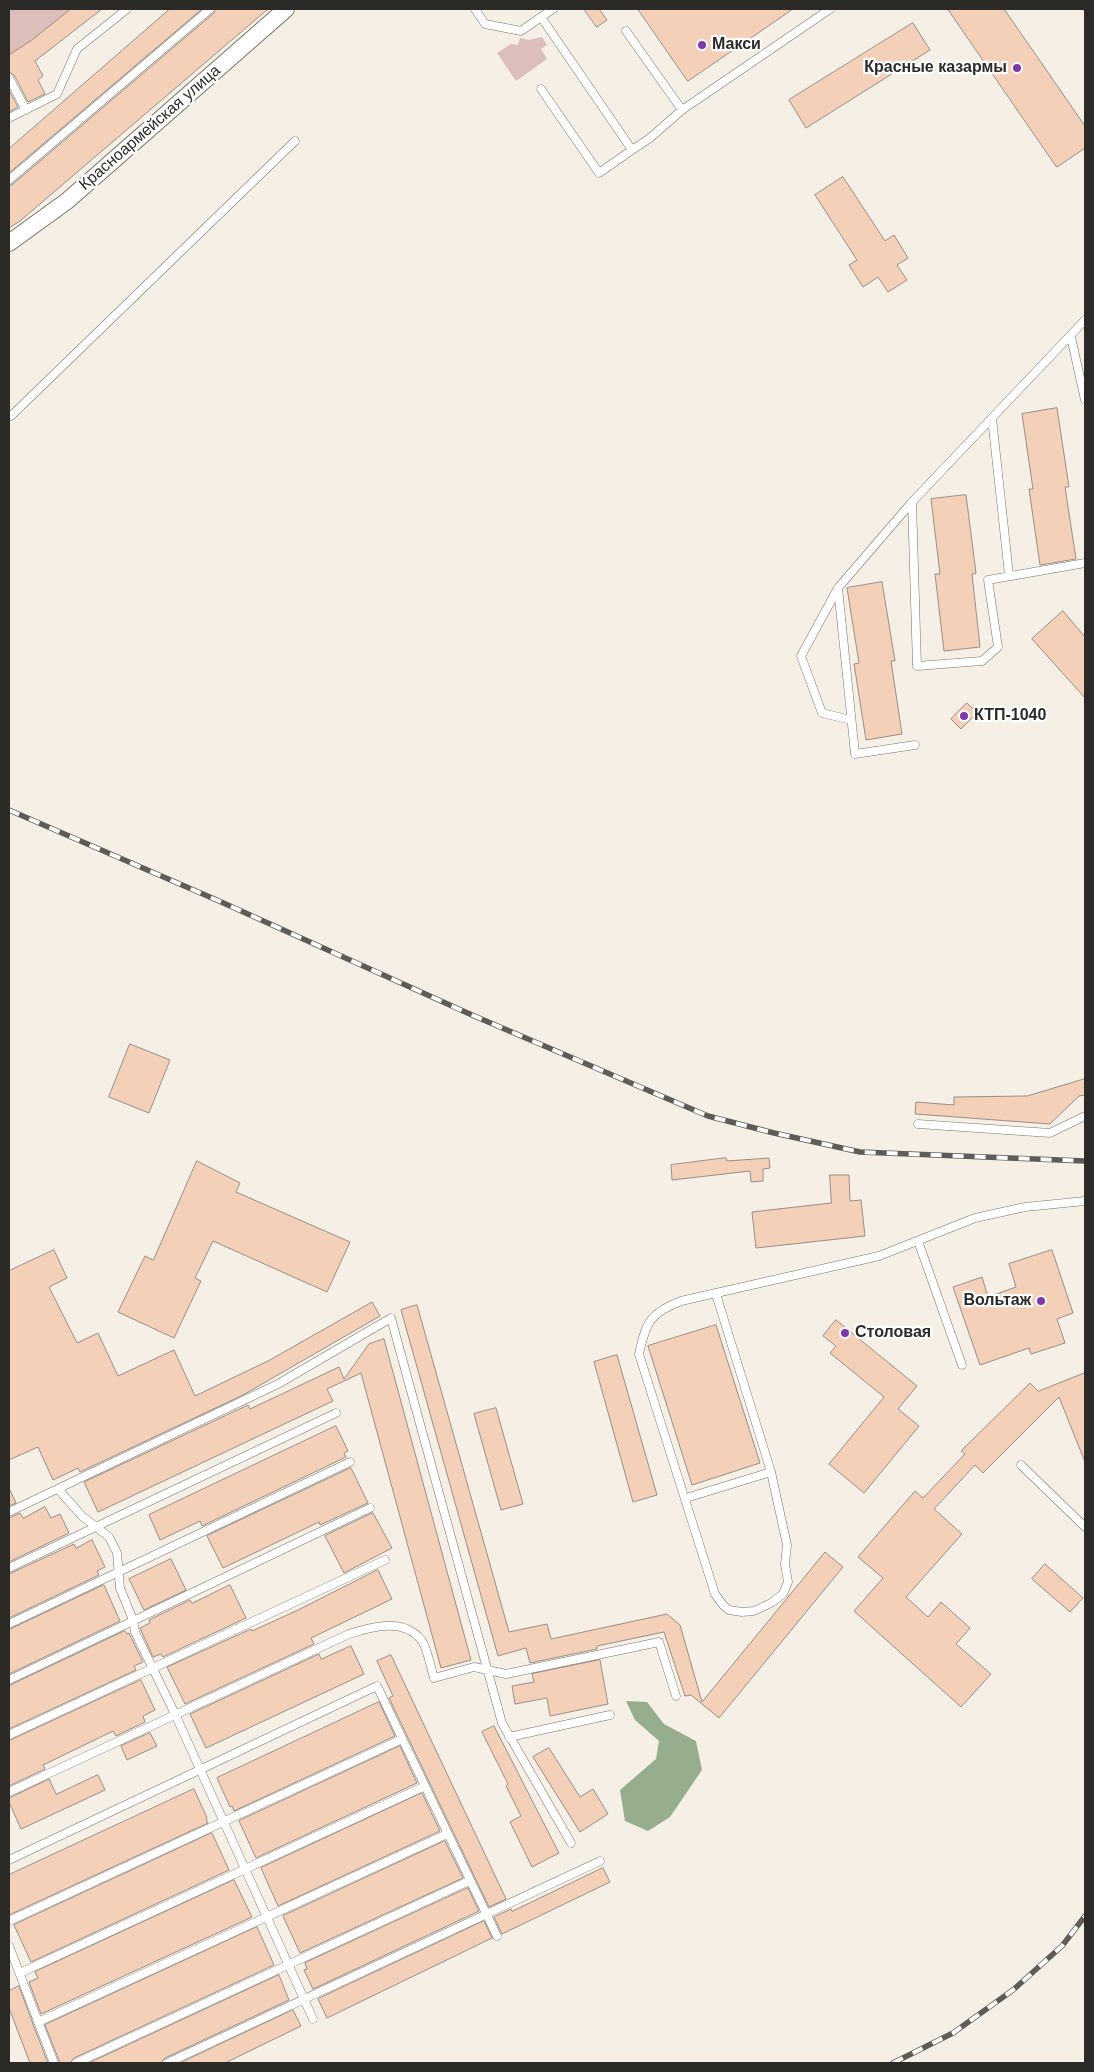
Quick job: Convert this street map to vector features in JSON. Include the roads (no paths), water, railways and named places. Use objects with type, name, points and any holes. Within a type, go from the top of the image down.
[{"type":"street","name":"Красноармейская улица","points":[[9,243],[67,201],[286,9]]},
{"type":"lane","points":[[9,118],[57,94],[77,49],[127,9]]},
{"type":"lane","points":[[9,180],[210,9]]},
{"type":"lane","points":[[475,9],[486,24],[521,31],[554,9]]},
{"type":"lane","points":[[541,89],[599,173],[650,138],[682,110],[830,9]]},
{"type":"lane","points":[[541,18],[632,150]]},
{"type":"lane","points":[[626,31],[682,110]]},
{"type":"lane","points":[[9,78],[26,110]]},
{"type":"lane","points":[[9,416],[295,141]]},
{"type":"lane","points":[[851,720],[822,713],[801,656],[838,588],[912,502],[1085,320]]},
{"type":"lane","points":[[1071,336],[1085,400]]},
{"type":"lane","points":[[992,418],[1008,576]]},
{"type":"lane","points":[[912,502],[917,666],[982,662],[998,646],[988,580],[1085,563]]},
{"type":"lane","points":[[838,588],[855,754],[915,746]]},
{"type":"lane","points":[[918,1124],[1050,1133],[1085,1116]]},
{"type":"lane","points":[[716,1294],[771,1472],[787,1545],[784,1564],[788,1582],[783,1594],[771,1603],[754,1611],[730,1610],[722,1605],[715,1594],[639,1354],[644,1330],[661,1309],[681,1301],[879,1256],[975,1218],[1024,1207],[1085,1202]]},
{"type":"lane","points":[[918,1241],[962,1365]]},
{"type":"lane","points":[[9,1512],[278,1384],[391,1318],[502,1723],[571,1843]]},
{"type":"lane","points":[[9,1568],[336,1413]]},
{"type":"lane","points":[[9,1624],[350,1462]]},
{"type":"lane","points":[[1021,1465],[1085,1527]]},
{"type":"lane","points":[[686,1498],[771,1472]]},
{"type":"lane","points":[[58,1488],[82,1516],[109,1537],[117,1553],[120,1588],[133,1620],[135,1632],[313,2019]]},
{"type":"lane","points":[[9,1680],[370,1508]]},
{"type":"lane","points":[[9,1735],[384,1560]]},
{"type":"lane","points":[[9,1792],[349,1634],[380,1625],[405,1628],[422,1641],[434,1678],[474,1667],[506,1674],[659,1642],[676,1696]]},
{"type":"lane","points":[[9,1860],[377,1686],[496,1936]]},
{"type":"lane","points":[[509,1737],[610,1715]]},
{"type":"lane","points":[[9,1921],[402,1739]]},
{"type":"lane","points":[[20,1973],[425,1786]]},
{"type":"lane","points":[[38,2022],[447,1834]]},
{"type":"lane","points":[[167,2063],[600,1861]]},
{"type":"lane","points":[[76,2063],[469,1880]]},
{"type":"lane","points":[[9,1946],[54,2063]]},
{"type":"railway","points":[[9,810],[219,901],[472,1015],[708,1116],[860,1152],[1085,1161]]},
{"type":"railway","points":[[893,2063],[953,2033],[1013,1990],[1062,1946],[1085,1916]]},
{"type":"place","name":"Макси","points":[[702,45]]},
{"type":"place","name":"Красные казармы","points":[[1017,68]]},
{"type":"place","name":"КТП-1040","points":[[964,716]]},
{"type":"place","name":"Вольтаж","points":[[1041,1301]]},
{"type":"place","name":"Столовая","points":[[845,1333]]}]
